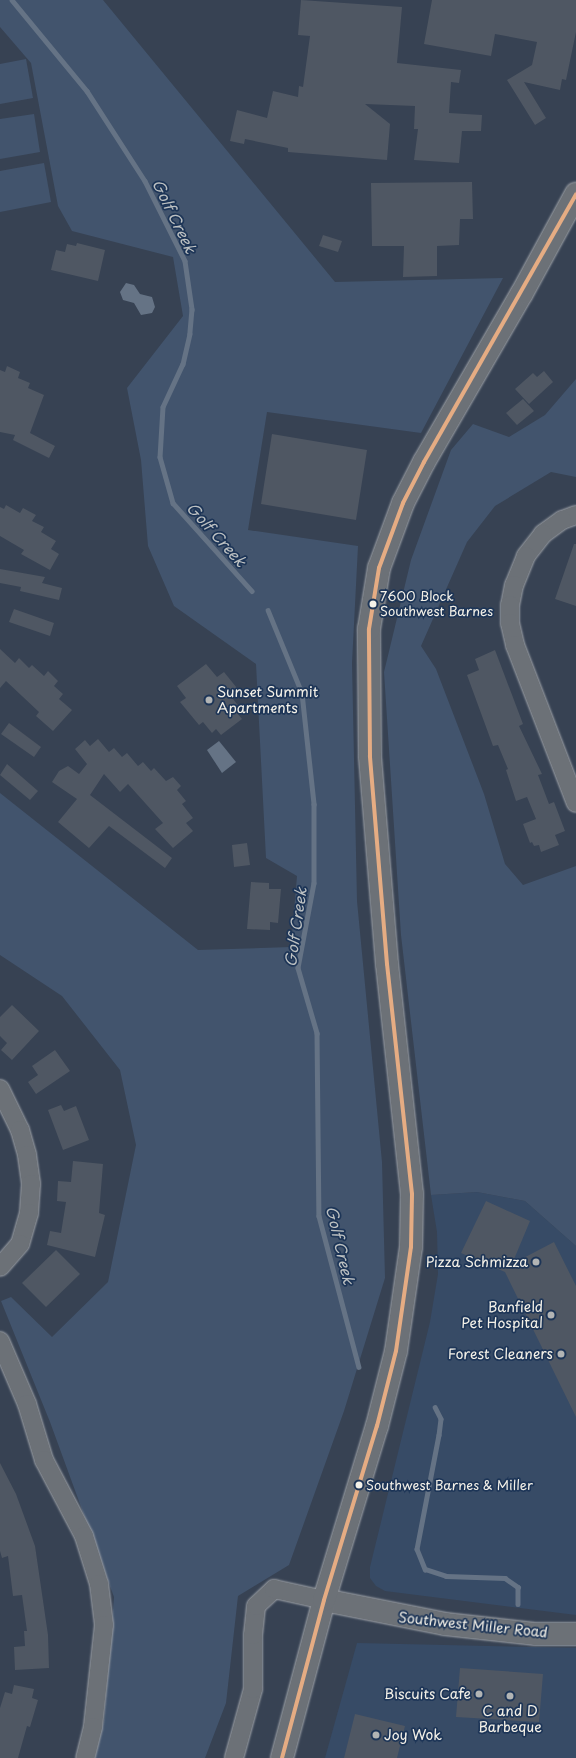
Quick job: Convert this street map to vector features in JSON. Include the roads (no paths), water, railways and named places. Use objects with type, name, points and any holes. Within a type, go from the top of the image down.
[{"type":"main road","points":[[282,1758],[324,1600],[377,1426],[396,1351],[411,1247],[411,1187],[387,964],[370,756],[369,630],[379,568],[403,502],[424,462],[526,287],[576,194]]},
{"type":"main road","name":"Southwest Miller Road","points":[[324,1600],[445,1624],[536,1634],[576,1634]]},
{"type":"street","points":[[576,515],[562,520],[543,534],[526,556],[514,585],[510,611],[515,644],[576,803]]},
{"type":"street","points":[[0,1089],[20,1130],[27,1155],[31,1184],[29,1213],[20,1244],[0,1267]]},
{"type":"street","points":[[0,1341],[26,1404],[44,1460],[84,1536],[99,1584],[104,1625],[94,1727],[85,1758]]},
{"type":"street","points":[[234,1758],[253,1689],[252,1635],[256,1606],[274,1589],[324,1600]]},
{"type":"waterway","name":"Golf Creek","points":[[12,0],[87,91],[145,181],[185,261],[192,309],[190,334],[183,364],[163,407],[160,457],[173,503],[252,591]]},
{"type":"waterway","name":"Golf Creek","points":[[268,610],[302,693],[314,804],[314,883],[298,968],[317,1033],[319,1216],[359,1367]]},
{"type":"waterway","name":"Golf Creek","points":[[435,1407],[441,1419],[439,1435],[417,1549],[425,1569],[446,1576],[505,1578],[518,1587],[518,1604]]},
{"type":"place","name":"7600 Block Southwest Barnes","points":[[373,604]]},
{"type":"place","name":"Sunset Summit Apartments","points":[[209,700]]},
{"type":"place","name":"Pizza Schmizza","points":[[536,1262]]},
{"type":"place","name":"Banfield Pet Hospital","points":[[551,1315]]},
{"type":"place","name":"Forest Cleaners","points":[[561,1354]]},
{"type":"place","name":"Southwest Barnes & Miller","points":[[359,1485]]},
{"type":"place","name":"Biscuits Cafe","points":[[479,1694]]},
{"type":"place","name":"C and D Barbeque","points":[[510,1696]]},
{"type":"place","name":"Joy Wok","points":[[376,1735]]}]
